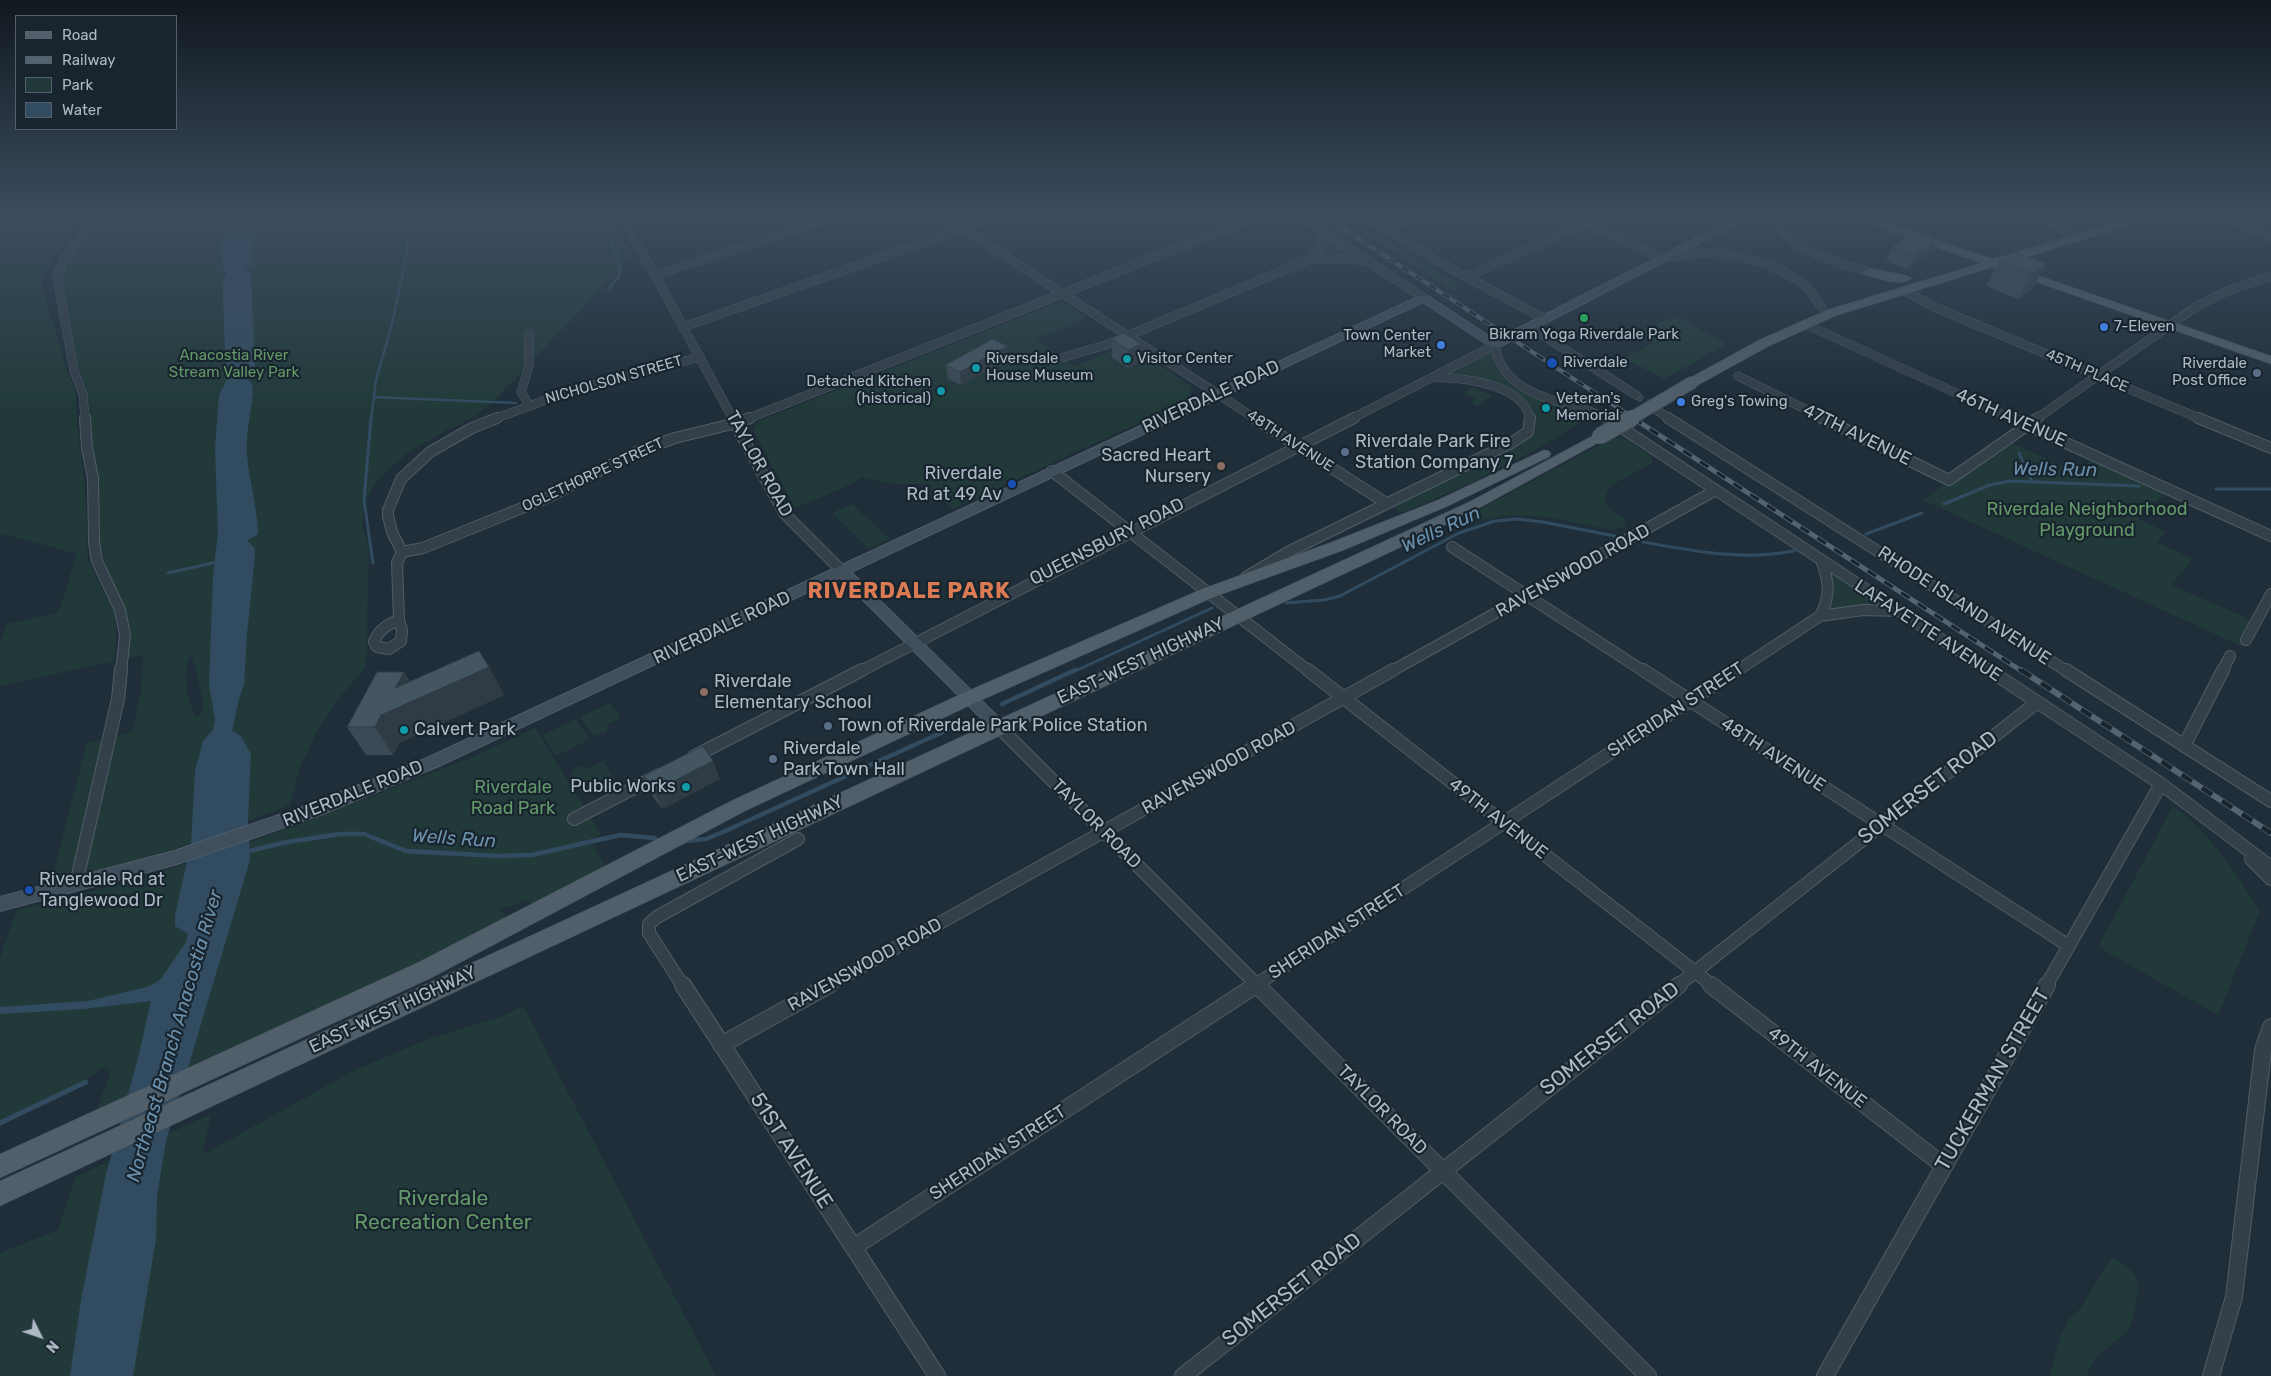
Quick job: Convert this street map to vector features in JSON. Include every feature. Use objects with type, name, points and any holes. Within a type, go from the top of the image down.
[{"type":"main road","points":[[1873,288],[1879,281],[1877,279]]},
{"type":"main road","points":[[1891,279],[1905,285]]},
{"type":"main road","name":"EAST-WEST HIGHWAY","points":[[1687,379],[1805,324],[1917,279]]},
{"type":"main road","name":"EAST-WEST HIGHWAY","points":[[0,1194],[1476,504],[1687,379],[1750,339],[1873,288],[1905,285],[1928,279]]},
{"type":"main road","points":[[2040,279],[2271,360]]},
{"type":"main road","points":[[2043,279],[2048,282]]},
{"type":"main road","name":"EAST-WEST HIGHWAY","points":[[0,1166],[228,1062],[486,940],[738,806],[969,698],[1208,593],[1376,530],[1496,479],[1595,432]]},
{"type":"main road","points":[[1238,616],[1238,609],[1249,600],[1309,571],[1376,530]]},
{"type":"street","points":[[57,279],[74,371],[82,394],[87,448],[93,478],[94,542],[97,561],[120,610],[125,635],[118,699],[76,884]]},
{"type":"street","name":"TAYLOR ROAD","points":[[657,279],[784,512],[798,529],[914,642],[1648,1376]]},
{"type":"street","name":"NICHOLSON STREET","points":[[683,327],[818,279]]},
{"type":"street","name":"48TH AVENUE","points":[[1041,279],[1386,503]]},
{"type":"street","name":"OGLETHORPE STREET","points":[[402,552],[423,548],[549,497],[643,449],[675,438],[736,423],[1100,279]]},
{"type":"street","points":[[1064,357],[1090,351],[1262,279]]},
{"type":"street","points":[[1396,279],[1495,345],[1501,366],[1514,380],[1526,388],[1600,415]]},
{"type":"street","points":[[1469,279],[1545,319]]},
{"type":"street","name":"QUEENSBURY ROAD","points":[[683,762],[1621,279]]},
{"type":"street","points":[[1797,279],[1808,288],[1822,308]]},
{"type":"street","points":[[2028,426],[2098,375],[2216,295],[2262,279]]},
{"type":"street","name":"45TH PLACE","points":[[1905,285],[1932,306],[2271,448]]},
{"type":"street","name":"RIVERDALE ROAD","points":[[0,904],[174,858],[270,827],[370,789],[490,737],[1052,471],[1424,298]]},
{"type":"street","name":"46TH AVENUE","points":[[1805,324],[2271,536]]},
{"type":"street","points":[[1530,327],[1636,395]]},
{"type":"street","points":[[529,334],[529,366],[521,392],[529,404]]},
{"type":"street","name":"NICHOLSON STREET","points":[[402,552],[391,532],[388,509],[391,499],[404,476],[414,465],[449,440],[529,404],[602,382],[700,357]]},
{"type":"street","points":[[1240,581],[1288,552],[1524,436],[1528,432],[1530,421],[1524,405],[1513,394],[1478,381],[1448,376],[1431,377]]},
{"type":"street","name":"47TH AVENUE","points":[[1738,376],[1949,480],[2028,426]]},
{"type":"street","points":[[1513,394],[1526,388]]},
{"type":"street","name":"RHODE ISLAND AVENUE","points":[[1658,411],[2271,801]]},
{"type":"street","name":"LAFAYETTE AVENUE","points":[[1625,430],[2161,784],[2271,866]]},
{"type":"street","name":"49TH AVENUE","points":[[1052,471],[1944,1166]]},
{"type":"street","name":"RAVENSWOOD ROAD","points":[[722,1045],[1716,490]]},
{"type":"street","name":"48TH AVENUE","points":[[1452,546],[2069,946]]},
{"type":"street","points":[[400,620],[397,563],[402,552]]},
{"type":"street","points":[[1820,616],[1827,605],[1829,593],[1826,573],[1821,560]]},
{"type":"street","points":[[2246,640],[2271,594]]},
{"type":"street","name":"SHERIDAN STREET","points":[[854,1247],[1820,616],[1864,610],[1898,611]]},
{"type":"street","points":[[2184,746],[2230,656]]},
{"type":"street","name":"SOMERSET ROAD","points":[[1183,1376],[2036,703]]},
{"type":"street","points":[[574,819],[666,771]]},
{"type":"street","name":"TUCKERMAN STREET","points":[[1825,1376],[2161,784]]},
{"type":"street","name":"LAFAYETTE AVENUE","points":[[2230,835],[2271,878]]},
{"type":"street","name":"51ST AVENUE","points":[[798,839],[657,917],[649,924],[649,933],[937,1376]]},
{"type":"street","points":[[2211,1376],[2234,1297],[2263,1050],[2271,1027]]},
{"type":"green space","points":[[0,279],[43,279],[42,286],[68,374],[76,392],[77,426],[85,485],[88,561],[115,614],[114,661],[0,686],[0,642],[7,624],[58,613],[77,554],[4,534],[0,535]]},
{"type":"green space","name":"Anacostia River Stream Valley Park","points":[[61,279],[610,279],[496,399],[472,418],[407,454],[379,479],[370,494],[364,510],[363,527],[369,545],[366,666],[336,702],[315,735],[299,770],[290,805],[180,847],[94,873],[51,883],[87,743],[133,732],[142,684],[143,655],[128,658],[127,614],[108,573],[100,545],[96,473],[87,389],[78,368]],"holes":[[[192,653],[204,707],[200,715],[195,716],[187,692],[186,668]]]},
{"type":"green space","points":[[1435,279],[1451,279],[1457,283],[1458,290],[1455,291]]},
{"type":"green space","points":[[1061,301],[1086,318],[1036,339],[1075,366],[1122,347],[1132,347],[1191,386],[1190,399],[953,509],[933,491],[931,484],[894,484],[860,477],[852,484],[795,508],[753,430],[759,421]]},
{"type":"green space","points":[[1675,316],[1727,344],[1664,379],[1624,358],[1654,343],[1639,331]]},
{"type":"green space","points":[[1495,345],[1514,380],[1588,417],[1545,444],[1499,469],[1428,502],[1404,512],[1399,512],[1394,508],[1398,502],[1526,440],[1535,432],[1537,423],[1530,427],[1530,416],[1502,389],[1432,377]]},
{"type":"green space","points":[[1473,387],[1492,396],[1478,406],[1471,403],[1476,398],[1464,393]]},
{"type":"green space","points":[[1627,439],[1653,458],[1651,464],[1611,485],[1604,499],[1609,509],[1625,519],[1625,526],[1613,530],[1534,516],[1502,516],[1471,522],[1462,521],[1462,519],[1609,440]]},
{"type":"green space","name":"Riverdale Neighborhood Playground","points":[[2006,440],[2075,472],[2096,457],[2169,490],[2137,518],[2166,532],[2156,542],[2193,559],[2171,585],[2256,622],[2241,646],[1923,500]]},
{"type":"green space","points":[[852,504],[890,539],[869,549],[832,513]]},
{"type":"green space","points":[[1821,561],[1897,611],[1820,616],[1827,605]]},
{"type":"green space","points":[[610,703],[621,718],[608,724],[606,732],[596,735],[591,734],[580,717]]},
{"type":"green space","points":[[576,719],[590,739],[556,756],[543,735]]},
{"type":"green space","name":"Riverdale Road Park","points":[[535,728],[601,834],[590,840],[607,868],[537,907],[526,900],[498,909],[513,920],[97,1110],[111,1070],[105,1070],[107,1064],[79,1085],[0,1126],[0,957],[17,910],[137,880],[287,829],[470,758]]},
{"type":"green space","points":[[603,761],[614,778],[582,794],[571,777],[572,771],[579,766],[589,768]]},
{"type":"green space","points":[[2173,806],[2211,841],[2260,911],[2218,1015],[2098,947]]},
{"type":"green space","name":"Riverdale Recreation Center","points":[[523,1006],[716,1376],[0,1376],[0,1253],[58,1230],[75,1177],[211,1114],[203,1149],[206,1153],[357,1069],[431,1038],[503,1016]]},
{"type":"green space","points":[[2112,1257],[2126,1266],[2137,1280],[2138,1294],[2131,1324],[2120,1338],[2099,1355],[2090,1368],[2088,1376],[2050,1376],[2061,1335],[2070,1318],[2079,1310]]},
{"type":"water","name":"Northeast Branch Anacostia River","points":[[224,279],[251,279],[255,370],[247,379],[252,383],[253,393],[247,432],[247,455],[258,532],[257,535],[247,540],[255,549],[255,555],[244,685],[232,731],[241,736],[251,754],[248,818],[250,860],[166,1141],[157,1196],[156,1239],[133,1376],[70,1376],[81,1300],[106,1174],[138,1058],[151,1001],[84,1009],[0,1014],[0,1007],[88,1001],[147,987],[160,980],[186,942],[188,934],[175,926],[175,915],[191,844],[195,771],[203,741],[213,730],[215,719],[209,685],[213,576],[218,533],[215,449],[219,395],[226,381]]},
{"type":"building","points":[[1124,333],[1141,344],[1128,350],[1112,339]]},
{"type":"building","points":[[993,339],[1007,346],[960,372],[946,365]]},
{"type":"building","points":[[479,651],[489,667],[381,715],[375,727],[347,727],[377,672],[404,672],[395,688]]},
{"type":"building","points":[[703,746],[713,761],[654,791],[644,776]]},
{"type":"waterway","points":[[371,419],[376,380],[392,324],[401,279]]},
{"type":"waterway","points":[[608,289],[617,279]]},
{"type":"waterway","points":[[374,397],[516,403]]},
{"type":"waterway","points":[[371,418],[364,500],[373,563]]},
{"type":"waterway","points":[[2019,453],[2032,482]]},
{"type":"waterway","name":"Wells Run","points":[[1944,504],[1990,485],[2010,481],[2032,482]]},
{"type":"waterway","name":"Wells Run","points":[[2032,482],[2139,486]]},
{"type":"waterway","name":"Wells Run","points":[[2216,489],[2271,489]]},
{"type":"waterway","name":"Wells Run","points":[[1866,534],[1922,513]]},
{"type":"waterway","name":"Wells Run","points":[[1286,603],[1324,600],[1340,596],[1459,533],[1495,521],[1517,519],[1543,522],[1615,536]]},
{"type":"waterway","name":"Wells Run","points":[[1643,542],[1718,554],[1756,555],[1794,551]]},
{"type":"waterway","points":[[168,573],[217,562]]},
{"type":"waterway","points":[[1073,672],[1212,608]]},
{"type":"waterway","points":[[1002,704],[1075,670]]},
{"type":"waterway","points":[[685,841],[706,839],[723,832],[956,726]]},
{"type":"waterway","name":"Wells Run","points":[[245,852],[287,842],[340,834],[364,834],[406,851],[498,856],[532,855],[620,835],[655,838]]},
{"type":"waterway","points":[[0,1123],[86,1082]]},
{"type":"tunnel","points":[[1636,395],[1658,411]]},
{"type":"tunnel","points":[[1600,415],[1606,419]]},
{"type":"tunnel","points":[[1604,418],[1622,429]]},
{"type":"railway","points":[[1421,279],[1635,419]]},
{"type":"railway","points":[[1633,418],[2023,672]]},
{"type":"railway","points":[[2021,670],[2271,833]]},
{"type":"place","name":"Bikram Yoga Riverdale Park","points":[[1584,318]]},
{"type":"place","name":"7-Eleven","points":[[2104,327]]},
{"type":"place","name":"Town Center Market","points":[[1441,345]]},
{"type":"place","name":"Visitor Center","points":[[1127,359]]},
{"type":"place","name":"Riverdale","points":[[1552,363]]},
{"type":"place","name":"Riversdale House Museum","points":[[976,368]]},
{"type":"place","name":"Riverdale Post Office","points":[[2257,373]]},
{"type":"place","name":"Detached Kitchen (historical)","points":[[941,391]]},
{"type":"place","name":"Greg's Towing","points":[[1681,402]]},
{"type":"place","name":"Veteran's Memorial","points":[[1546,408]]},
{"type":"place","name":"Riverdale Park Fire Station Company 7","points":[[1345,452]]},
{"type":"place","name":"Sacred Heart Nursery","points":[[1221,466]]},
{"type":"place","name":"Riverdale Rd at 49 Av","points":[[1012,484]]},
{"type":"place","name":"Riverdale Elementary School","points":[[704,692]]},
{"type":"place","name":"Town of Riverdale Park Police Station","points":[[828,726]]},
{"type":"place","name":"Calvert Park","points":[[404,730]]},
{"type":"place","name":"Riverdale Park Town Hall","points":[[773,759]]},
{"type":"place","name":"Public Works","points":[[686,787]]},
{"type":"place","name":"Riverdale Rd at Tanglewood Dr","points":[[29,890]]},
{"type":"district","name":"RIVERDALE PARK","points":[[909,592]]}]
